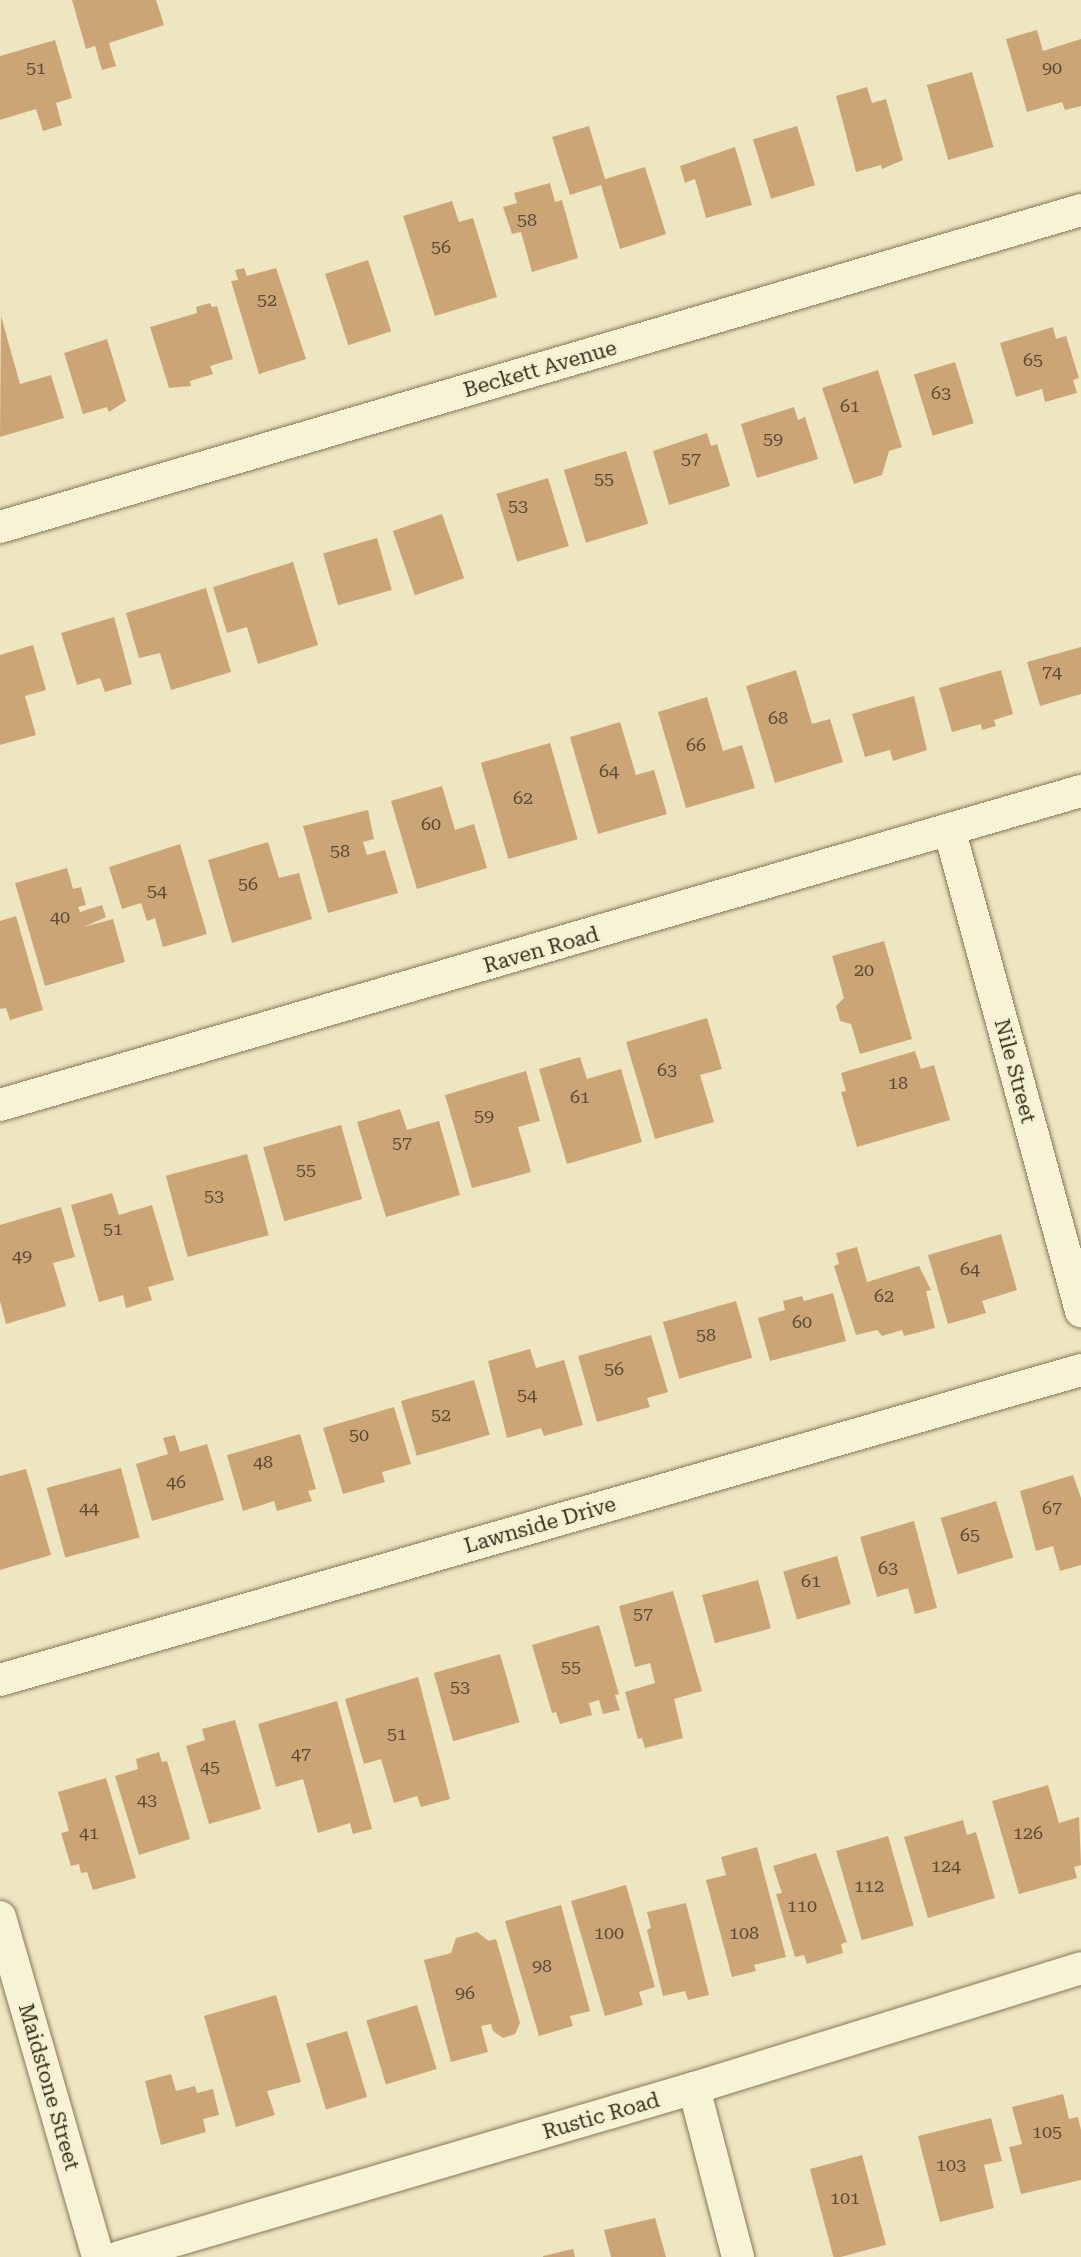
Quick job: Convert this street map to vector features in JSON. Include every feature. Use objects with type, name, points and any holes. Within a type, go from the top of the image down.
[{"type":"street","name":"Beckett Avenue","points":[[0,527],[1081,210]]},
{"type":"street","name":"Raven Road","points":[[0,1105],[950,832],[1081,791]]},
{"type":"street","name":"Nile Street","points":[[950,832],[1081,1311]]},
{"type":"street","name":"Lawnside Drive","points":[[0,1680],[1081,1370]]},
{"type":"street","name":"Maidstone Street","points":[[0,1917],[98,2257]]},
{"type":"street","name":"Rustic Road","points":[[119,2257],[694,2088],[1081,1968]]},
{"type":"street","points":[[694,2088],[738,2257]]},
{"type":"building","points":[[72,0],[156,0],[164,25],[109,43],[116,66],[102,70],[95,46],[86,49]]},
{"type":"building","points":[[1037,30],[1043,51],[1081,39],[1081,106],[1065,110],[1062,102],[1027,112],[1006,39]]},
{"type":"building","points":[[55,40],[72,98],[56,103],[62,125],[43,131],[36,109],[0,120],[0,56]]},
{"type":"building","points":[[972,72],[993,147],[948,160],[927,85]]},
{"type":"building","points":[[867,87],[872,103],[886,99],[903,160],[882,169],[881,165],[856,172],[836,96]]},
{"type":"building","points":[[589,126],[605,179],[645,167],[666,234],[620,249],[601,185],[570,195],[552,137]]},
{"type":"building","points":[[797,126],[815,185],[771,199],[753,139]]},
{"type":"building","points":[[735,147],[752,205],[706,218],[695,179],[685,183],[680,166]]},
{"type":"building","points":[[550,183],[555,202],[562,200],[578,258],[532,272],[521,232],[512,234],[503,207],[517,203],[514,193]]},
{"type":"building","points":[[452,201],[459,222],[473,218],[497,297],[435,316],[403,216]]},
{"type":"building","points":[[368,260],[391,331],[348,345],[325,274]]},
{"type":"building","points":[[244,268],[247,276],[276,268],[306,359],[259,374],[231,281],[238,280],[235,270]]},
{"type":"building","points":[[210,303],[212,307],[217,306],[233,359],[210,366],[213,374],[190,381],[191,386],[169,388],[150,327],[197,313],[196,307]]},
{"type":"building","points":[[1,316],[20,384],[51,375],[64,418],[0,437]]},
{"type":"building","points":[[1053,327],[1056,339],[1066,336],[1079,378],[1073,380],[1077,393],[1045,402],[1042,389],[1016,397],[1000,343]]},
{"type":"building","points":[[107,339],[126,401],[109,412],[107,407],[83,414],[64,353]]},
{"type":"building","points":[[955,362],[974,423],[933,436],[914,375]]},
{"type":"building","points":[[878,370],[902,447],[889,451],[882,475],[854,484],[822,388]]},
{"type":"building","points":[[794,407],[798,420],[805,417],[818,459],[757,478],[741,424]]},
{"type":"building","points":[[707,433],[711,446],[717,444],[730,486],[669,505],[653,451]]},
{"type":"building","points":[[626,451],[648,524],[586,543],[564,470]]},
{"type":"building","points":[[548,478],[569,546],[517,562],[496,494]]},
{"type":"building","points":[[442,514],[464,578],[415,595],[393,531]]},
{"type":"building","points":[[377,538],[392,590],[338,605],[323,553]]},
{"type":"building","points":[[293,562],[318,645],[258,664],[247,627],[227,633],[213,587]]},
{"type":"building","points":[[206,588],[231,672],[171,690],[160,653],[139,658],[126,613]]},
{"type":"building","points":[[114,617],[132,684],[105,692],[100,678],[77,685],[61,633]]},
{"type":"building","points":[[33,645],[46,690],[25,696],[36,735],[0,745],[0,655]]},
{"type":"building","points":[[1081,647],[1081,694],[1040,706],[1027,662]]},
{"type":"building","points":[[796,670],[812,724],[830,719],[843,762],[775,783],[746,686]]},
{"type":"building","points":[[1001,670],[1013,714],[994,720],[996,726],[982,730],[981,724],[952,732],[939,688]]},
{"type":"building","points":[[914,696],[927,750],[893,761],[890,750],[865,757],[852,714]]},
{"type":"building","points":[[707,697],[723,751],[742,745],[755,788],[686,808],[658,712]]},
{"type":"building","points":[[620,722],[636,775],[654,770],[667,814],[598,834],[570,737]]},
{"type":"building","points":[[550,743],[578,839],[508,859],[481,763]]},
{"type":"building","points":[[442,786],[455,830],[474,824],[487,868],[417,889],[391,801]]},
{"type":"building","points":[[368,810],[374,839],[363,842],[367,855],[385,850],[398,893],[328,913],[303,826]]},
{"type":"building","points":[[268,842],[279,878],[299,873],[312,919],[232,943],[208,860]]},
{"type":"building","points":[[180,844],[207,934],[163,947],[155,918],[147,921],[141,903],[122,909],[109,867]]},
{"type":"building","points":[[67,868],[73,889],[81,887],[86,905],[78,907],[80,912],[102,905],[106,917],[84,927],[113,919],[125,962],[45,986],[15,883]]},
{"type":"building","points":[[16,916],[43,1010],[10,1020],[6,1008],[0,1009],[0,921]]},
{"type":"building","points":[[884,941],[912,1039],[860,1054],[851,1024],[840,1021],[836,1006],[844,998],[832,956]]},
{"type":"building","points":[[707,1018],[722,1069],[700,1075],[714,1122],[655,1139],[626,1042]]},
{"type":"building","points":[[915,1051],[921,1069],[934,1065],[950,1120],[857,1147],[841,1092],[846,1091],[841,1073]]},
{"type":"building","points":[[580,1057],[587,1079],[621,1069],[642,1142],[567,1164],[539,1069]]},
{"type":"building","points":[[526,1071],[540,1121],[518,1127],[531,1172],[472,1188],[445,1095]]},
{"type":"building","points":[[400,1109],[407,1130],[439,1121],[460,1195],[386,1217],[357,1122]]},
{"type":"building","points":[[341,1125],[362,1199],[284,1221],[263,1147]]},
{"type":"building","points":[[247,1154],[269,1235],[188,1257],[166,1176]]},
{"type":"building","points":[[112,1193],[119,1215],[152,1205],[174,1280],[148,1287],[152,1300],[126,1308],[123,1295],[99,1302],[71,1205]]},
{"type":"building","points":[[61,1207],[75,1257],[53,1263],[66,1306],[6,1324],[0,1301],[0,1225]]},
{"type":"building","points":[[1001,1234],[1017,1290],[982,1301],[986,1313],[948,1324],[928,1255]]},
{"type":"building","points":[[857,1247],[867,1282],[919,1266],[931,1290],[926,1291],[935,1328],[904,1336],[902,1330],[882,1336],[877,1330],[856,1335],[834,1266],[839,1264],[836,1253]]},
{"type":"building","points":[[833,1293],[846,1341],[770,1361],[758,1318],[785,1310],[783,1301],[802,1296],[804,1301]]},
{"type":"building","points":[[736,1301],[752,1358],[679,1379],[663,1322]]},
{"type":"building","points":[[651,1335],[668,1392],[647,1398],[650,1407],[597,1422],[578,1356]]},
{"type":"building","points":[[530,1349],[536,1368],[564,1360],[583,1425],[544,1436],[541,1428],[507,1438],[488,1361]]},
{"type":"building","points":[[474,1380],[490,1435],[417,1456],[401,1401]]},
{"type":"building","points":[[394,1407],[411,1464],[382,1472],[385,1482],[343,1494],[323,1428]]},
{"type":"building","points":[[300,1434],[316,1489],[308,1491],[312,1501],[277,1511],[274,1501],[243,1511],[227,1455]]},
{"type":"building","points":[[175,1435],[180,1452],[207,1444],[224,1500],[152,1521],[136,1464],[168,1454],[163,1438]]},
{"type":"building","points":[[121,1468],[140,1538],[65,1557],[47,1488]]},
{"type":"building","points":[[26,1469],[51,1555],[0,1570],[0,1476]]},
{"type":"building","points":[[1073,1475],[1081,1498],[1081,1565],[1060,1571],[1053,1546],[1036,1551],[1020,1491]]},
{"type":"building","points":[[996,1501],[1013,1557],[958,1574],[941,1518]]},
{"type":"building","points":[[914,1521],[937,1608],[915,1614],[908,1588],[877,1597],[860,1537]]},
{"type":"building","points":[[837,1556],[851,1604],[797,1619],[783,1571]]},
{"type":"building","points":[[758,1580],[771,1628],[715,1643],[702,1595]]},
{"type":"building","points":[[673,1591],[702,1691],[674,1699],[683,1738],[645,1748],[642,1738],[638,1739],[625,1692],[655,1683],[650,1663],[635,1667],[619,1606]]},
{"type":"building","points":[[599,1625],[619,1694],[615,1695],[620,1710],[603,1714],[599,1700],[589,1703],[592,1715],[560,1724],[556,1712],[552,1713],[532,1645]]},
{"type":"building","points":[[500,1654],[520,1722],[453,1741],[434,1673]]},
{"type":"building","points":[[418,1677],[450,1799],[421,1807],[417,1796],[394,1803],[381,1759],[364,1764],[345,1699]]},
{"type":"building","points":[[337,1701],[372,1829],[353,1834],[350,1823],[318,1833],[303,1779],[276,1787],[258,1724]]},
{"type":"building","points":[[235,1720],[261,1809],[209,1824],[186,1746],[205,1740],[202,1729]]},
{"type":"building","points":[[159,1752],[162,1762],[167,1761],[190,1839],[139,1855],[115,1776],[138,1769],[136,1759]]},
{"type":"building","points":[[106,1778],[136,1878],[93,1890],[87,1872],[81,1873],[79,1864],[71,1866],[61,1833],[69,1831],[58,1792]]},
{"type":"building","points":[[1048,1785],[1059,1823],[1079,1817],[1081,1865],[1074,1867],[1077,1878],[1019,1894],[992,1801]]},
{"type":"building","points":[[963,1820],[967,1835],[976,1832],[995,1898],[928,1918],[904,1837]]},
{"type":"building","points":[[888,1836],[914,1925],[862,1940],[836,1851]]},
{"type":"building","points":[[757,1847],[786,1957],[754,1965],[756,1971],[732,1977],[706,1880],[726,1875],[721,1857]]},
{"type":"building","points":[[816,1853],[847,1942],[841,1944],[843,1953],[807,1964],[804,1955],[795,1957],[776,1894],[782,1893],[773,1866]]},
{"type":"building","points":[[626,1885],[655,1987],[639,1992],[643,2005],[605,2016],[571,1901]]},
{"type":"building","points":[[686,1903],[709,1995],[688,2000],[685,1991],[663,1996],[647,1930],[651,1928],[647,1912]]},
{"type":"building","points":[[561,1905],[590,2011],[570,2016],[573,2026],[539,2036],[505,1921]]},
{"type":"building","points":[[477,1932],[489,1941],[496,1939],[520,2023],[515,2034],[503,2038],[493,2031],[491,2024],[481,2026],[488,2052],[451,2062],[424,1960],[451,1953],[456,1938]]},
{"type":"building","points":[[276,1995],[301,2082],[267,2091],[275,2115],[236,2127],[204,2016]]},
{"type":"building","points":[[417,2005],[437,2069],[386,2085],[366,2020]]},
{"type":"building","points":[[347,2031],[367,2097],[326,2110],[306,2044]]},
{"type":"building","points":[[171,2074],[176,2091],[195,2086],[197,2093],[213,2089],[219,2115],[203,2119],[206,2132],[161,2145],[145,2081]]},
{"type":"building","points":[[1063,2094],[1069,2119],[1078,2117],[1081,2130],[1081,2180],[1021,2194],[1009,2147],[1022,2144],[1012,2107]]},
{"type":"building","points":[[991,2118],[1002,2161],[984,2165],[994,2208],[940,2222],[918,2136]]},
{"type":"building","points":[[862,2155],[886,2245],[833,2257],[810,2169]]},
{"type":"building","points":[[655,2218],[666,2257],[611,2257],[604,2230]]},
{"type":"building","points":[[573,2249],[575,2257],[543,2257],[543,2256]]}]
